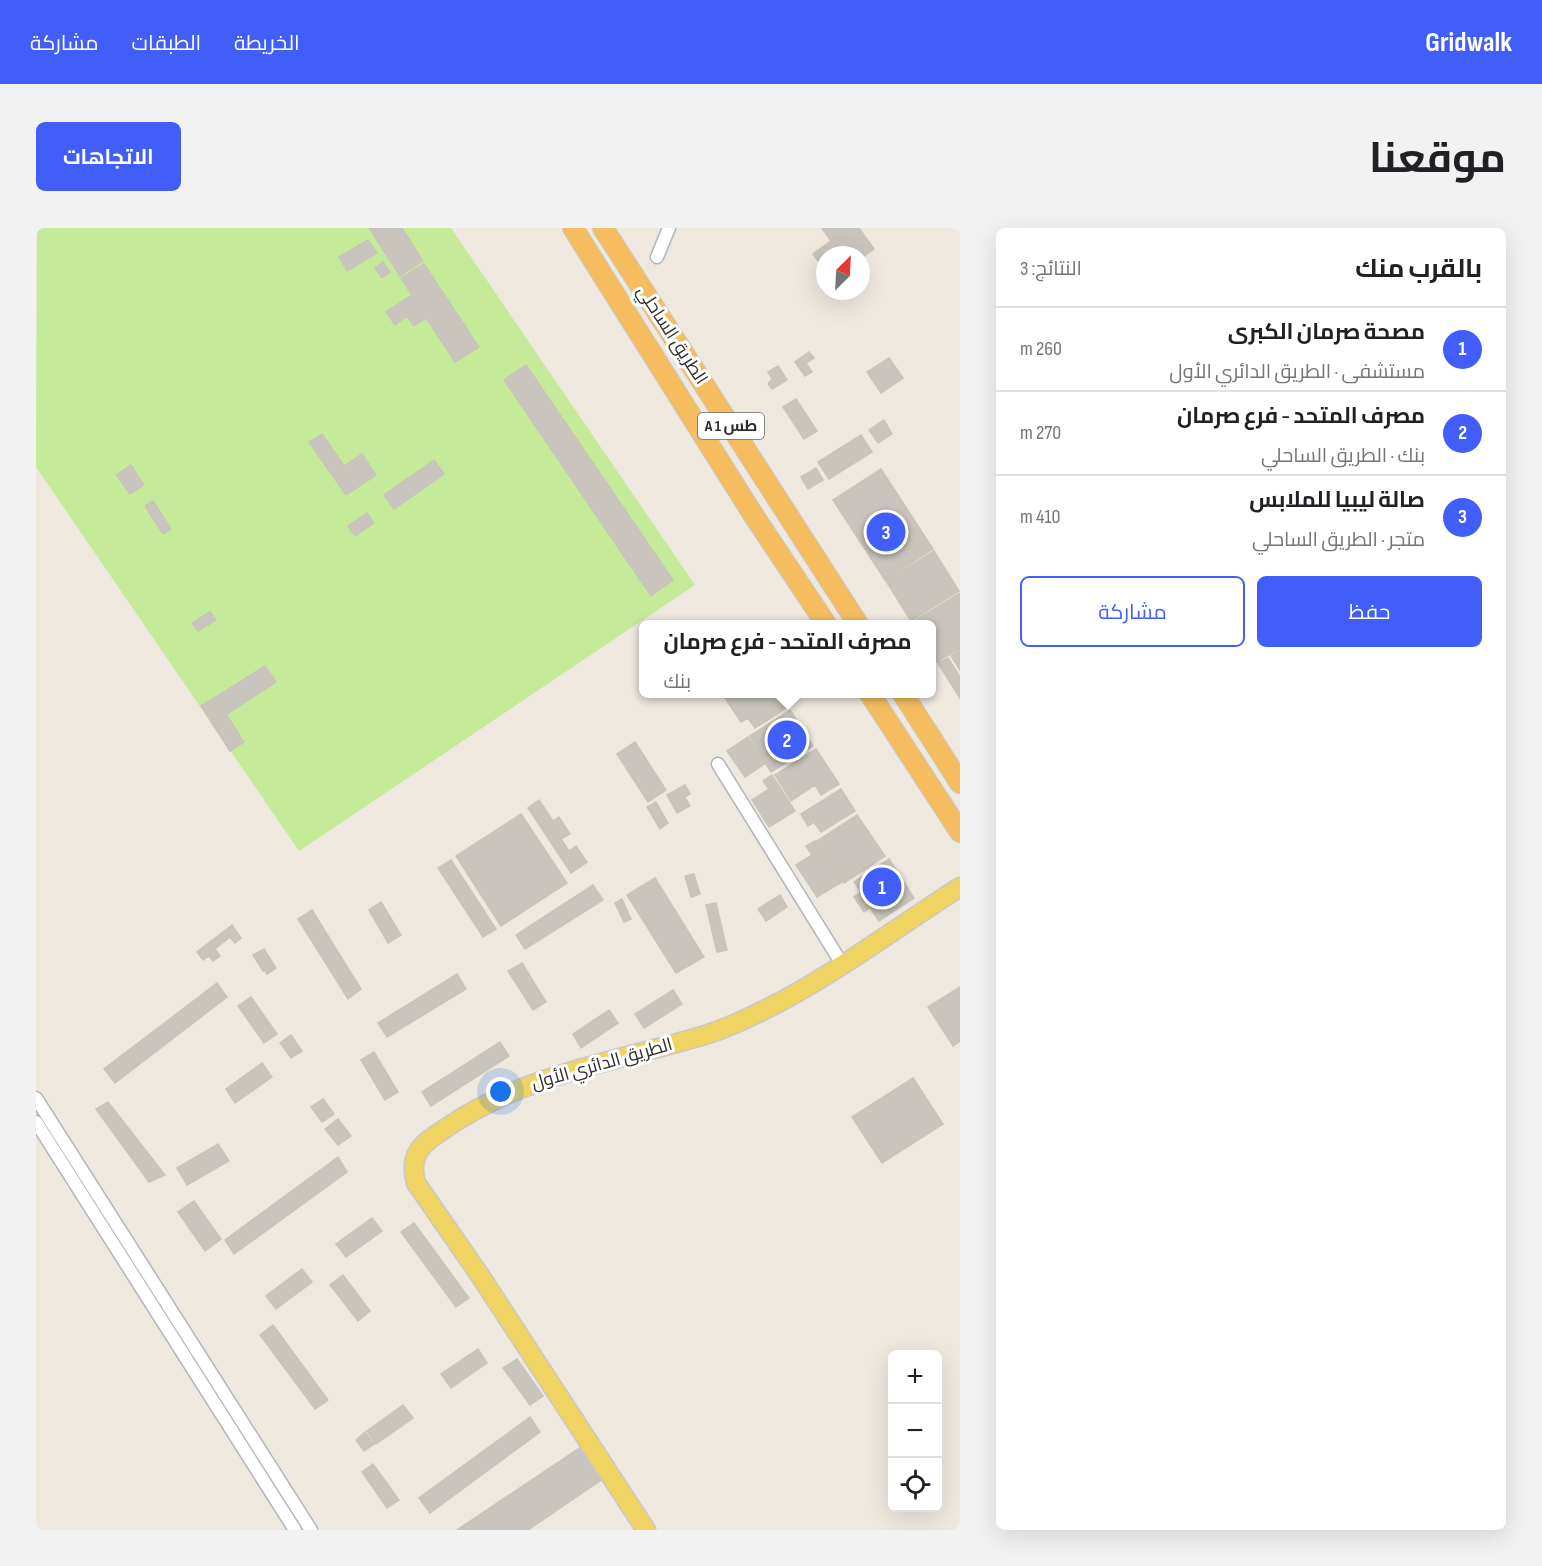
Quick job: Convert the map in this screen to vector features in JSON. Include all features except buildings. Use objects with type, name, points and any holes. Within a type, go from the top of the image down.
[{"type":"highway","name":"الطريق الساحلي","points":[[573,228],[754,516],[823,620]]},
{"type":"highway","name":"الطريق الساحلي","points":[[603,228],[855,620]]},
{"type":"highway","points":[[873,698],[960,832]]},
{"type":"highway","points":[[906,698],[960,783]]},
{"type":"main road","name":"الطريق الدائري الأول","points":[[646,1530],[481,1276],[416,1183],[413,1170],[415,1158],[424,1144],[441,1131],[515,1090],[557,1074],[707,1034],[734,1024],[790,996],[960,887]]},
{"type":"street","points":[[657,256],[669,228]]},
{"type":"street","points":[[718,764],[842,964]]},
{"type":"street","points":[[36,1098],[311,1530]]},
{"type":"street","points":[[36,1122],[295,1530]]},
{"type":"green space","points":[[37,228],[451,228],[695,585],[643,620],[639,620],[639,623],[299,851],[36,467]]},
{"type":"place","name":"صالة ليبيا للملابس","points":[[886,532]]},
{"type":"place","name":"مصرف المتحد - فرع صرمان","points":[[787,740]]},
{"type":"place","name":"مصحة صرمان الكبرى","points":[[882,887]]}]
